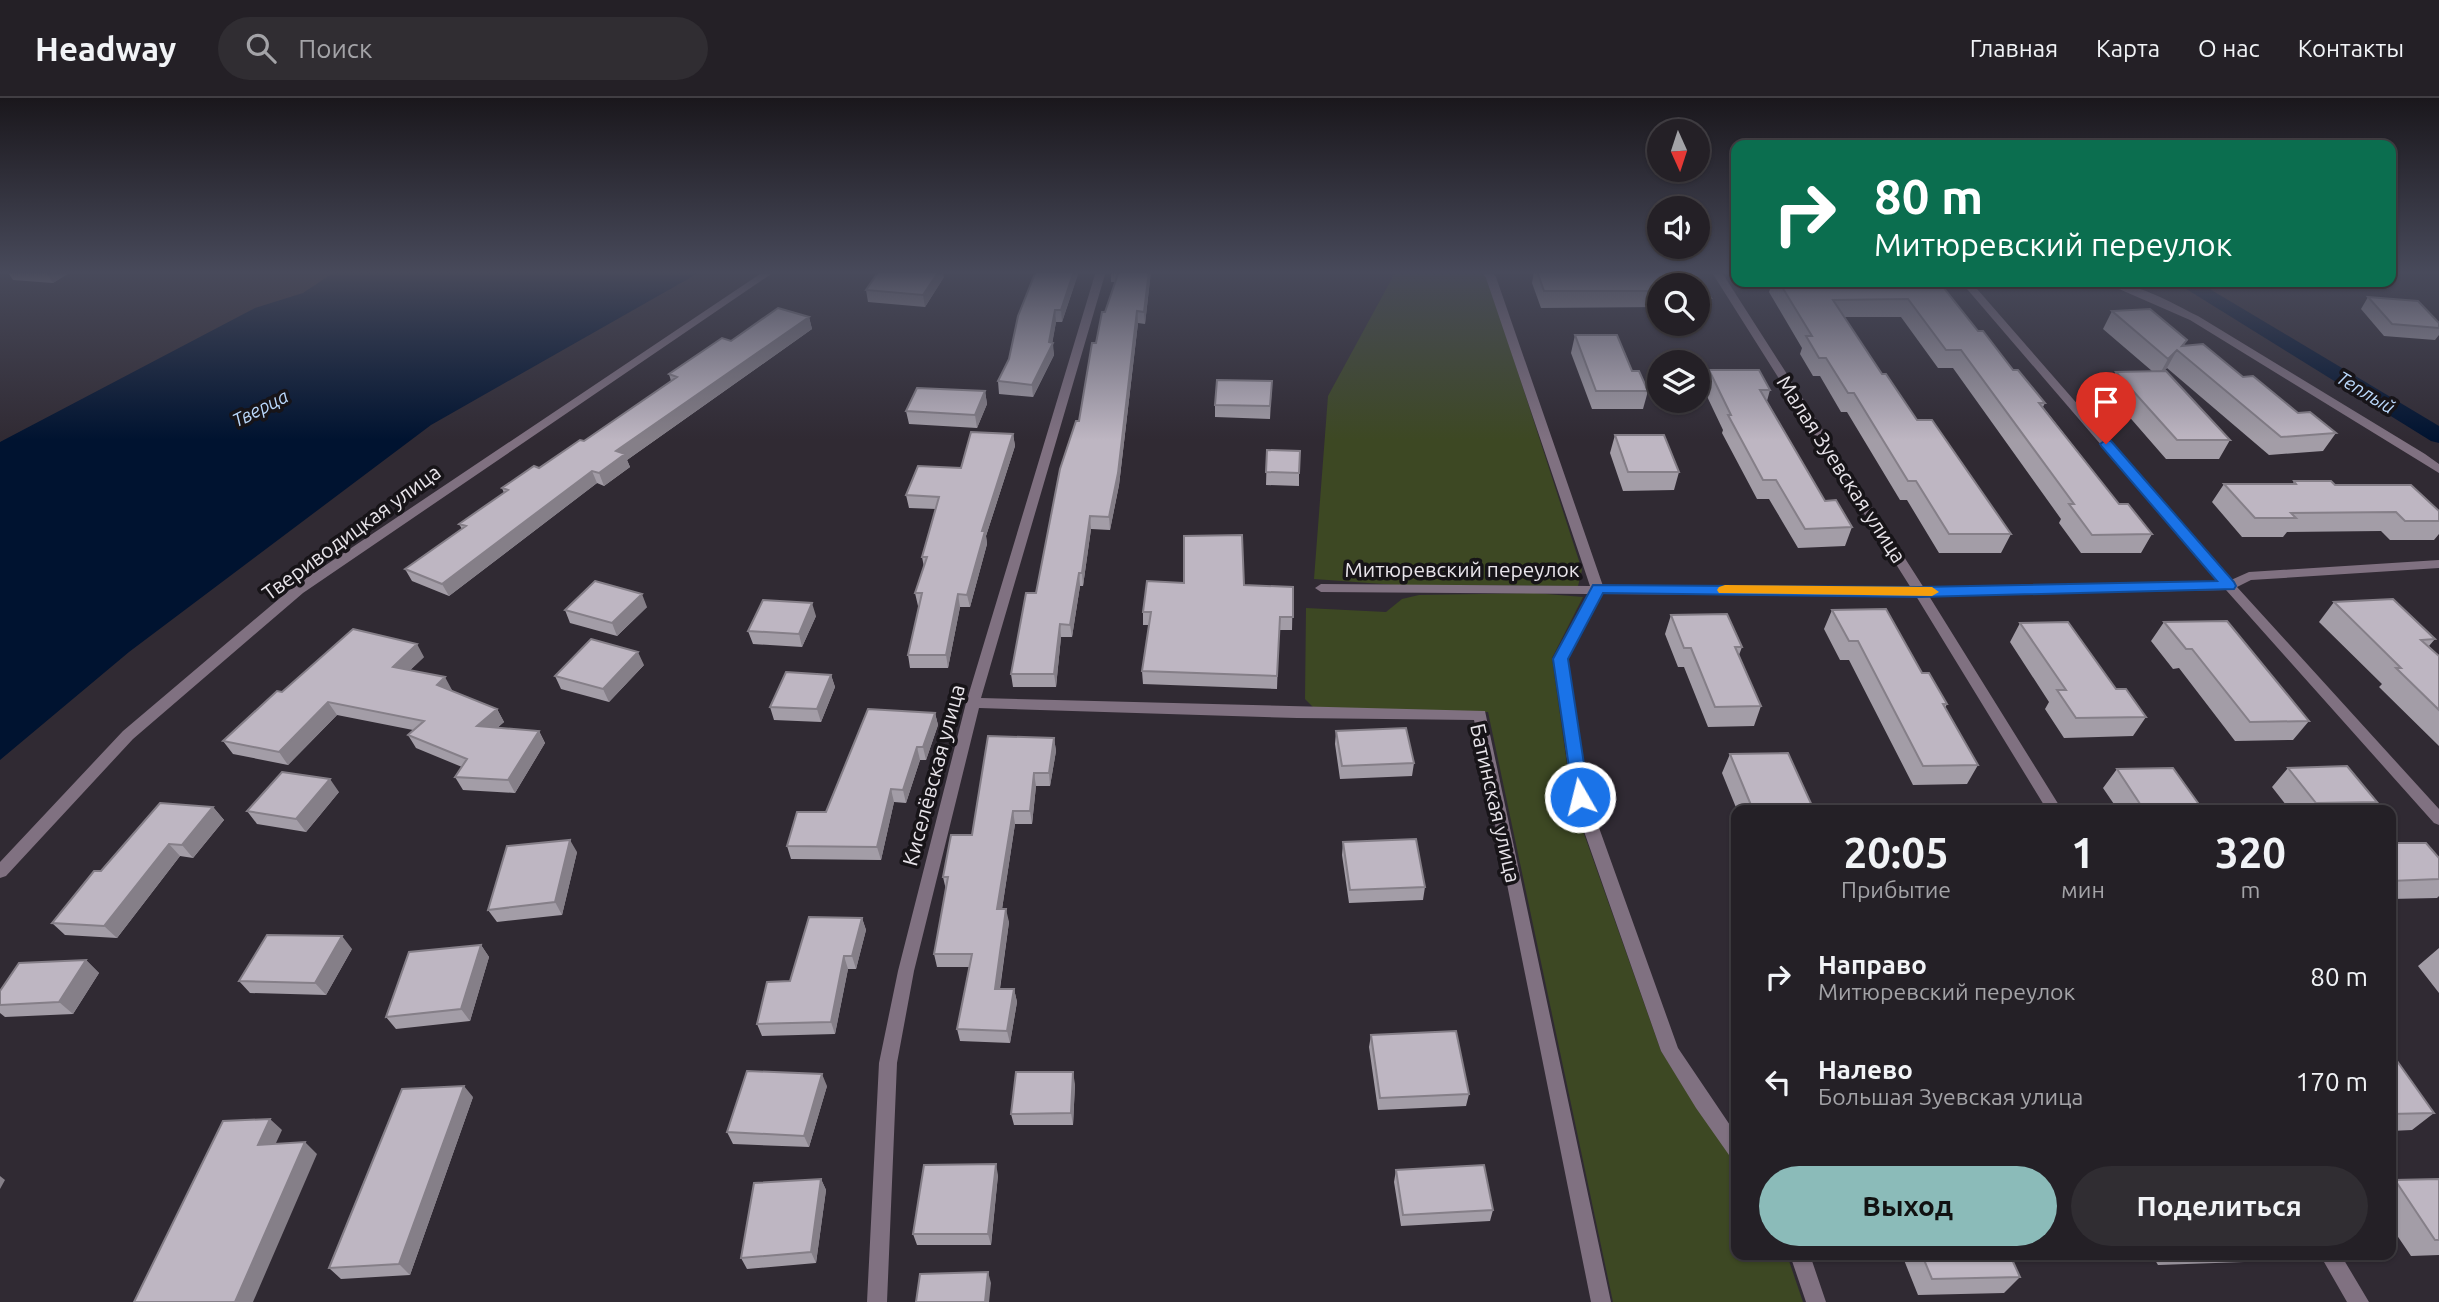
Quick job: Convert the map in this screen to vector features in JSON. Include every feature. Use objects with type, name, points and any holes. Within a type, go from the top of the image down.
[{"type":"street","name":"Твериводицкая улица","points":[[0,872],[128,735],[298,590],[687,327]]},
{"type":"street","name":"Киселёвская улица","points":[[877,1302],[888,1063],[905,971],[973,703],[1084,327]]},
{"type":"street","points":[[1508,327],[1598,589],[1561,659],[1580,797],[1670,1051],[1731,1142]]},
{"type":"street","name":"Малая Зуевская улица","points":[[1752,327],[2052,805]]},
{"type":"street","points":[[2005,327],[2229,586],[2439,819]]},
{"type":"street","points":[[2209,327],[2421,456],[2439,470]]},
{"type":"street","points":[[2421,456],[2439,453]]},
{"type":"street","name":"Митюревский переулок","points":[[1321,588],[1920,592],[2229,586],[2249,576],[2439,564]]},
{"type":"street","name":"Батинская улица","points":[[973,703],[1297,713],[1480,715],[1601,1302]]},
{"type":"street","points":[[1802,1260],[1816,1302]]},
{"type":"street","points":[[2333,1260],[2359,1302]]},
{"type":"green space","points":[[1365,327],[1503,327],[1582,570],[1578,586],[1396,585],[1314,579],[1328,396]]},
{"type":"green space","points":[[1534,593],[1583,597],[1552,658],[1572,800],[1661,1051],[1731,1156],[1731,1260],[1789,1260],[1803,1302],[1613,1302],[1488,712],[1315,709],[1305,699],[1306,608],[1386,612],[1402,599],[1419,595]]},
{"type":"water","name":"Тверца","points":[[218,327],[603,327],[431,425],[129,652],[0,760],[0,442]]},
{"type":"building","points":[[751,327],[794,327],[616,451],[625,454],[599,473],[592,471],[442,584],[405,569],[466,526],[459,524],[508,490],[502,488],[534,466],[539,468],[580,440],[584,441],[677,377],[669,374],[722,338],[731,341]]},
{"type":"building","points":[[1016,327],[1052,327],[1049,342],[1053,343],[1032,385],[998,381],[1009,359]]},
{"type":"building","points":[[1099,327],[1135,327],[1118,473],[1109,517],[1090,516],[1082,573],[1079,573],[1070,625],[1060,624],[1054,674],[1011,674],[1026,593],[1036,593],[1060,469],[1076,421],[1079,421],[1092,343],[1096,343]]},
{"type":"building","points":[[1807,327],[1851,327],[1917,420],[1932,420],[2011,534],[1949,534],[1916,481],[1908,481],[1854,393],[1848,393],[1826,358],[1819,358],[1806,336],[1812,336]]},
{"type":"building","points":[[1929,327],[1975,327],[1978,331],[1983,331],[2013,370],[2018,370],[2045,403],[2039,403],[2119,504],[2128,504],[2152,534],[2092,535],[2069,504],[2074,504],[1961,350],[1946,350]]},
{"type":"building","points":[[2131,327],[2172,327],[2187,340],[2182,346],[2203,344],[2243,377],[2253,376],[2298,413],[2310,412],[2336,433],[2281,437],[2177,350],[2168,359]]},
{"type":"building","points":[[1575,335],[1617,335],[1632,371],[1639,371],[1647,391],[1596,391]]},
{"type":"building","points":[[1710,370],[1759,370],[1770,390],[1760,390],[1825,501],[1836,500],[1852,527],[1805,529],[1776,480],[1763,480],[1728,415],[1731,415]]},
{"type":"building","points":[[2166,371],[2230,440],[2177,440],[2116,372]]},
{"type":"building","points":[[1217,380],[1272,381],[1270,406],[1215,405]]},
{"type":"building","points":[[917,388],[985,391],[975,415],[906,411]]},
{"type":"building","points":[[971,432],[1013,434],[982,531],[985,531],[967,595],[958,594],[946,655],[908,655],[922,593],[915,593],[927,557],[922,557],[939,497],[906,495],[918,466],[961,468]]},
{"type":"building","points":[[1615,435],[1664,435],[1679,472],[1628,472]]},
{"type":"building","points":[[1267,450],[1300,451],[1299,473],[1266,472]]},
{"type":"building","points":[[2294,481],[2331,481],[2335,485],[2411,485],[2439,511],[2439,521],[2405,521],[2396,512],[2291,513],[2296,518],[2255,518],[2224,484],[2296,484]]},
{"type":"building","points":[[1242,535],[1244,585],[1293,587],[1293,617],[1280,617],[1277,676],[1142,671],[1151,612],[1143,612],[1147,581],[1184,583],[1184,536]]},
{"type":"building","points":[[595,581],[642,594],[612,623],[565,610]]},
{"type":"building","points":[[2393,599],[2435,639],[2421,640],[2439,656],[2439,710],[2334,602]]},
{"type":"building","points":[[763,600],[812,603],[799,634],[748,631]]},
{"type":"building","points":[[1886,609],[1922,673],[1929,673],[1947,704],[1943,704],[1978,765],[1923,766],[1858,641],[1849,641],[1832,610]]},
{"type":"building","points":[[1727,614],[1742,647],[1735,647],[1761,706],[1715,707],[1691,648],[1684,648],[1671,615]]},
{"type":"building","points":[[2227,621],[2309,721],[2250,722],[2192,649],[2186,649],[2164,622]]},
{"type":"building","points":[[2068,622],[2116,689],[2126,689],[2146,717],[2076,718],[2057,690],[2066,690],[2020,623]]},
{"type":"building","points":[[353,629],[417,644],[393,667],[445,677],[437,685],[497,709],[477,726],[539,731],[508,780],[455,777],[467,759],[408,735],[424,721],[328,702],[279,752],[223,741],[277,691],[282,692]]},
{"type":"building","points":[[591,639],[638,652],[603,689],[555,676]]},
{"type":"building","points":[[786,672],[831,675],[817,709],[770,707]]},
{"type":"building","points":[[868,709],[935,713],[923,747],[917,747],[903,790],[891,789],[877,847],[787,846],[797,812],[826,812]]},
{"type":"building","points":[[1406,728],[1414,763],[1342,766],[1336,731]]},
{"type":"building","points":[[988,736],[1054,738],[1049,773],[1034,773],[1030,811],[1013,811],[997,909],[1006,909],[995,989],[1014,989],[1007,1031],[957,1029],[972,954],[934,954],[948,877],[943,877],[951,835],[972,835]]},
{"type":"building","points":[[1788,753],[1812,805],[1751,805],[1730,754]]},
{"type":"building","points":[[2347,766],[2377,802],[2316,803],[2288,768]]},
{"type":"building","points":[[2173,768],[2199,805],[2141,805],[2117,769]]},
{"type":"building","points":[[282,772],[330,779],[296,819],[247,811]]},
{"type":"building","points":[[160,803],[213,807],[182,845],[169,844],[104,926],[52,923],[94,871],[101,871]]},
{"type":"building","points":[[1416,839],[1425,887],[1350,890],[1343,842]]},
{"type":"building","points":[[570,840],[555,902],[488,910],[507,846]]},
{"type":"building","points":[[2396,843],[2426,843],[2439,858],[2439,879],[2396,881]]},
{"type":"building","points":[[809,917],[862,918],[852,956],[844,956],[831,1022],[757,1024],[767,982],[790,981]]},
{"type":"building","points":[[267,935],[342,936],[315,983],[239,981]]},
{"type":"building","points":[[481,945],[461,1009],[386,1017],[409,952]]},
{"type":"building","points":[[86,960],[59,1002],[0,1005],[0,991],[19,963]]},
{"type":"building","points":[[1456,1031],[1469,1094],[1380,1098],[1371,1035]]},
{"type":"building","points":[[2396,1061],[2397,1061],[2434,1113],[2396,1114]]},
{"type":"building","points":[[747,1071],[822,1074],[804,1136],[727,1132]]},
{"type":"building","points":[[1016,1072],[1073,1072],[1071,1113],[1011,1114]]},
{"type":"building","points":[[464,1086],[399,1264],[329,1268],[402,1089]]},
{"type":"building","points":[[270,1119],[258,1145],[305,1142],[235,1302],[134,1302],[223,1121]]},
{"type":"building","points":[[996,1164],[988,1234],[913,1234],[924,1165]]},
{"type":"building","points":[[1484,1165],[1493,1210],[1403,1215],[1396,1170]]},
{"type":"building","points":[[821,1179],[811,1252],[741,1258],[754,1183]]},
{"type":"building","points":[[2439,1179],[2439,1240],[2435,1240],[2396,1180]]},
{"type":"building","points":[[1924,1260],[2012,1260],[2020,1277],[1932,1279]]},
{"type":"building","points":[[988,1272],[985,1302],[916,1302],[920,1274]]},
{"type":"waterway","name":"Теплый","points":[[2260,327],[2439,436]]},
{"type":"slow traffic","points":[[1725,590],[1932,592]]},
{"type":"route","points":[[1580,797],[1561,659],[1598,589],[1920,592],[2229,586],[2106,444]]}]
